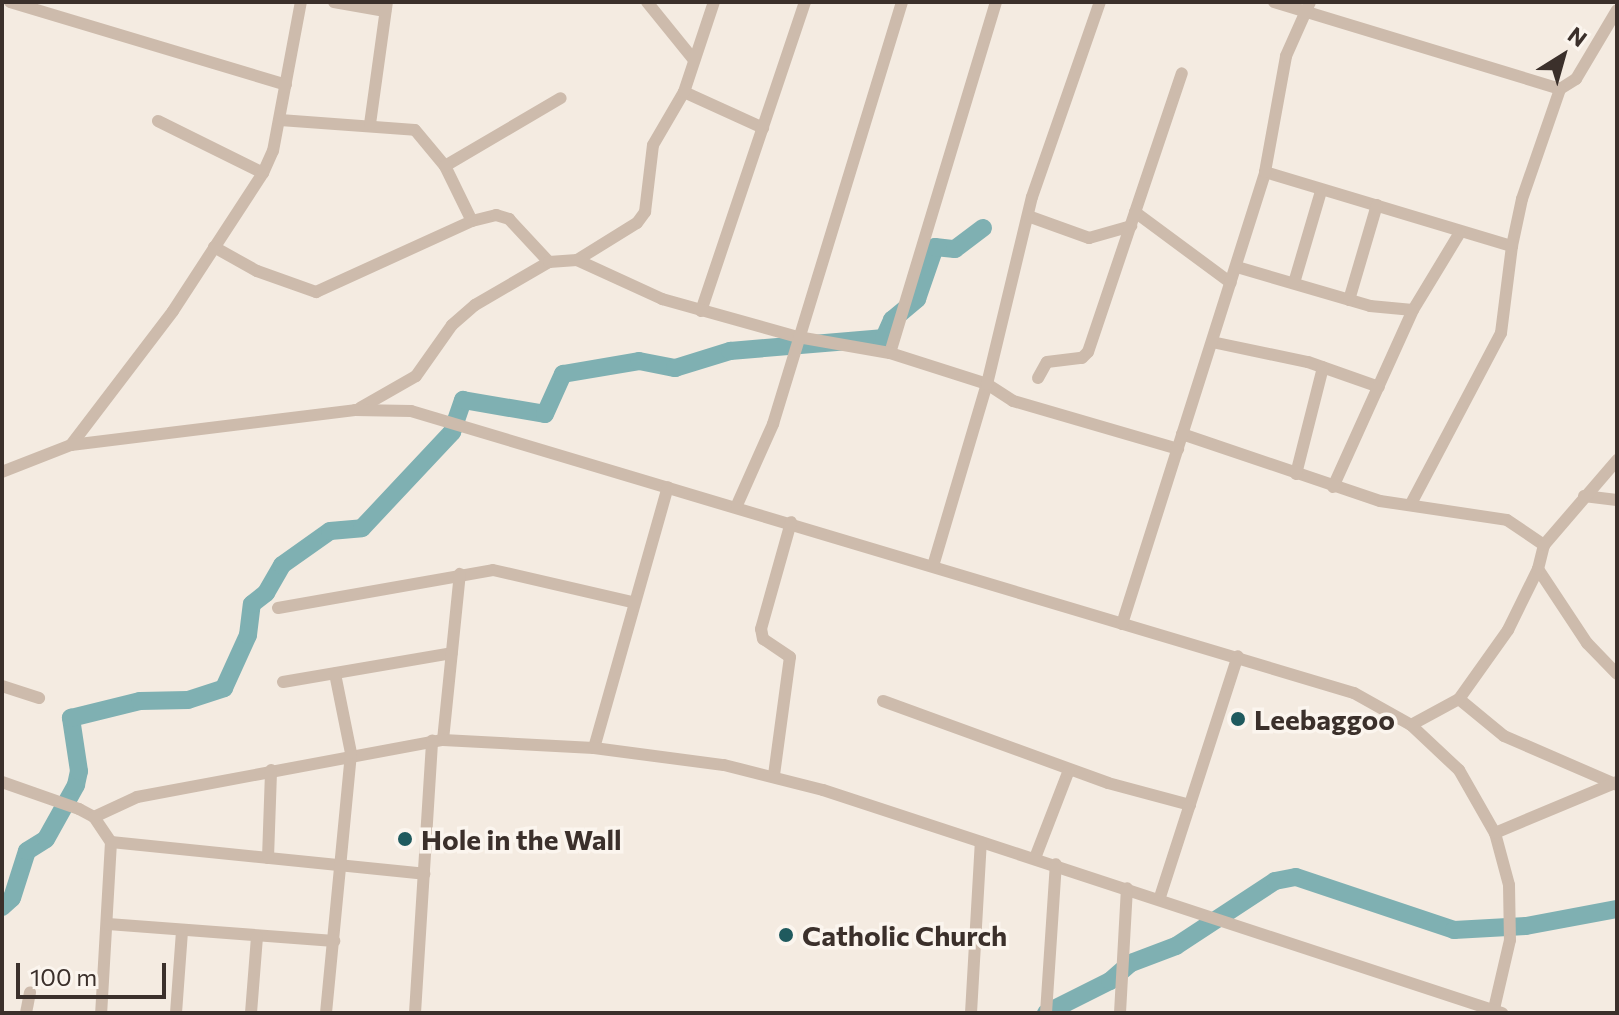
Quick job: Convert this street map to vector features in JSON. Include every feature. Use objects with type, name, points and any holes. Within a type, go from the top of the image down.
[{"type":"street","points":[[10,2],[286,85]]},
{"type":"street","points":[[71,445],[173,311],[263,173],[280,120],[301,2]]},
{"type":"street","points":[[334,2],[386,6],[370,124]]},
{"type":"street","points":[[647,2],[694,60]]},
{"type":"street","points":[[355,410],[416,376],[452,325],[475,305],[549,262],[577,260],[637,223],[645,212],[653,145],[684,92],[714,2]]},
{"type":"street","points":[[701,311],[805,2]]},
{"type":"street","points":[[737,505],[773,424],[902,2]]},
{"type":"street","points":[[890,353],[996,2]]},
{"type":"street","points":[[933,566],[987,384],[1028,216],[1100,2]]},
{"type":"street","points":[[1274,2],[1308,6],[1560,89]]},
{"type":"street","points":[[1122,624],[1237,267],[1265,172],[1286,56],[1308,6]]},
{"type":"street","points":[[1411,504],[1501,333],[1512,246],[1522,199],[1560,89],[1576,79],[1617,10]]},
{"type":"street","points":[[1038,378],[1047,362],[1082,358],[1088,352],[1182,73]]},
{"type":"street","points":[[684,92],[763,128]]},
{"type":"street","points":[[445,166],[561,98]]},
{"type":"street","points":[[280,120],[370,124],[415,130],[445,166],[472,221]]},
{"type":"street","points":[[158,121],[263,173]]},
{"type":"street","points":[[1265,172],[1321,191],[1441,222],[1459,234],[1512,246]]},
{"type":"street","points":[[1294,283],[1321,191]]},
{"type":"street","points":[[1349,300],[1377,205]]},
{"type":"street","points":[[1135,212],[1231,283]]},
{"type":"street","points":[[214,247],[303,291],[316,292],[472,221],[496,215],[509,219],[549,262]]},
{"type":"street","points":[[1028,216],[1089,238],[1131,226]]},
{"type":"street","points":[[1333,487],[1413,310],[1459,234]]},
{"type":"street","points":[[577,260],[662,299],[798,337],[890,353],[987,384],[1013,401],[1178,449]]},
{"type":"street","points":[[1237,267],[1349,300],[1413,310]]},
{"type":"street","points":[[1212,342],[1323,367],[1379,387]]},
{"type":"street","points":[[1296,474],[1323,367]]},
{"type":"street","points":[[2,472],[71,445],[355,410],[411,411],[449,418],[1122,624],[1238,656],[1354,693],[1411,725],[1459,770],[1495,833],[1509,889],[1510,940],[1496,1012],[1160,897],[774,775],[594,748],[437,740],[351,753],[137,797],[94,817]]},
{"type":"street","points":[[1182,434],[1380,501],[1507,520],[1544,545]]},
{"type":"street","points":[[1411,725],[1459,699],[1508,630],[1538,569],[1544,545],[1617,460]]},
{"type":"street","points":[[594,748],[632,602],[668,487]]},
{"type":"street","points":[[1584,496],[1617,500]]},
{"type":"street","points":[[774,775],[790,657],[763,639],[761,629],[791,522]]},
{"type":"street","points":[[1538,569],[1587,643],[1617,674]]},
{"type":"street","points":[[278,608],[460,574],[517,574],[632,602]]},
{"type":"street","points":[[415,1013],[437,740],[452,653],[460,574]]},
{"type":"street","points":[[283,682],[452,653]]},
{"type":"street","points":[[1160,897],[1238,656]]},
{"type":"street","points":[[326,1013],[351,753],[335,674]]},
{"type":"street","points":[[2,686],[39,698]]},
{"type":"street","points":[[1459,699],[1504,736],[1616,783]]},
{"type":"street","points":[[883,701],[1069,770],[1190,805]]},
{"type":"street","points":[[268,858],[271,770]]},
{"type":"street","points":[[1035,858],[1069,770]]},
{"type":"street","points":[[2,782],[94,817],[111,842],[101,1013]]},
{"type":"street","points":[[1495,833],[1616,783]]},
{"type":"street","points":[[111,842],[268,858],[341,869],[424,874]]},
{"type":"street","points":[[971,1013],[981,842]]},
{"type":"street","points":[[1046,1013],[1056,864]]},
{"type":"street","points":[[1120,1013],[1127,888]]},
{"type":"street","points":[[108,924],[182,932],[334,941]]},
{"type":"street","points":[[176,1013],[182,932]]},
{"type":"street","points":[[251,1013],[257,936]]},
{"type":"street","points":[[26,1013],[30,992]]},
{"type":"waterway","points":[[2,907],[12,898],[27,851],[46,839],[76,785],[79,771],[71,718],[140,701],[188,700],[224,688],[248,635],[252,604],[266,593],[282,565],[330,531],[362,528],[452,432],[463,400],[545,414],[563,374],[639,361],[675,368],[730,351],[884,338],[892,320],[917,299],[935,247],[955,249],[983,228]]},
{"type":"waterway","points":[[1046,1013],[1110,981],[1131,963],[1176,946],[1275,881],[1296,877],[1454,930],[1526,926],[1617,909]]},
{"type":"place","name":"Leebaggoo","points":[[1238,719]]},
{"type":"place","name":"Hole in the Wall","points":[[405,839]]},
{"type":"place","name":"Catholic Church","points":[[786,935]]}]
